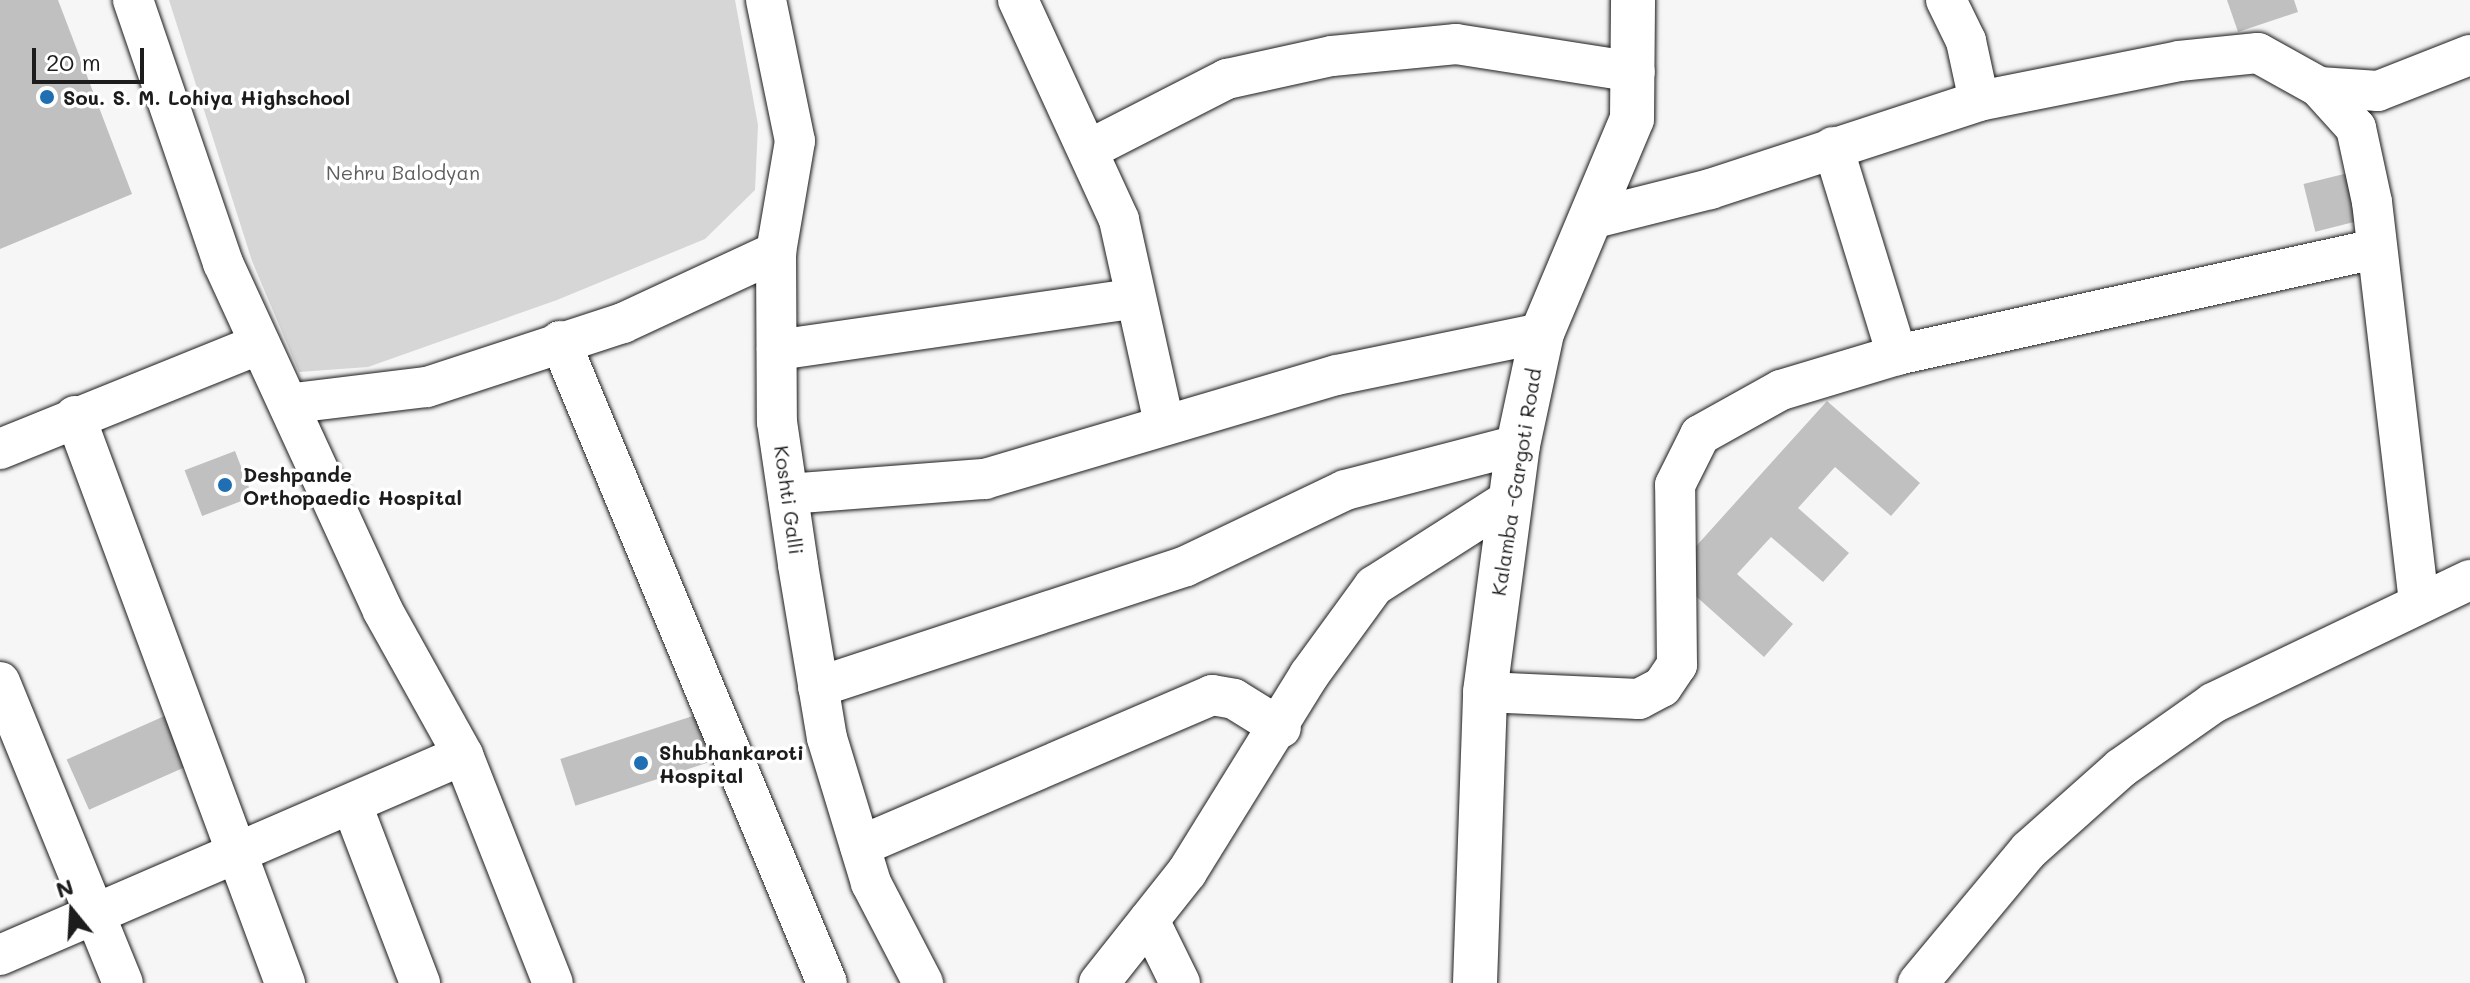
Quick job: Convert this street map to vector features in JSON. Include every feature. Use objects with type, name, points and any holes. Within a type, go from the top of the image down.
[{"type":"main road","name":"Kalamba -Gargoti Road","points":[[1475,983],[1485,692],[1518,445],[1542,333],[1632,119],[1635,72],[1633,0]]},
{"type":"street","points":[[133,0],[223,263],[260,344],[294,403],[383,611],[463,755],[553,983]]},
{"type":"street","name":"Koshti Galli","points":[[766,0],[795,141],[776,252],[777,350],[788,494],[818,687],[871,883],[923,983]]},
{"type":"street","points":[[1018,0],[1092,148],[1119,220],[1132,299],[1164,423]]},
{"type":"street","points":[[1946,0],[1966,41],[1979,101]]},
{"type":"street","points":[[1092,148],[1227,79],[1332,56],[1456,44],[1635,72]]},
{"type":"street","points":[[1591,219],[1979,101],[2179,61],[2258,53],[2319,87],[2356,128],[2419,601]]},
{"type":"street","points":[[2319,87],[2378,91],[2470,55]]},
{"type":"street","points":[[1833,147],[1897,355]]},
{"type":"street","points":[[1485,692],[1639,699],[1662,687],[1677,665],[1675,485],[1700,435],[1781,390],[1897,355],[2374,249]]},
{"type":"street","points":[[294,403],[427,387],[560,341],[623,323],[776,252]]},
{"type":"street","points":[[777,350],[1132,299]]},
{"type":"street","points":[[788,494],[985,479],[1164,423],[1337,375],[1542,333]]},
{"type":"street","points":[[560,341],[827,983]]},
{"type":"street","points":[[0,449],[75,416],[260,344]]},
{"type":"street","points":[[75,416],[241,856],[285,983]]},
{"type":"street","points":[[818,687],[1186,566],[1345,490],[1518,445]]},
{"type":"street","points":[[1099,983],[1149,920],[1281,728],[1309,675],[1374,586],[1510,499]]},
{"type":"street","points":[[1918,983],[2029,850],[2102,782],[2213,703],[2419,601],[2470,580]]},
{"type":"street","points":[[0,682],[123,983]]},
{"type":"street","points":[[860,846],[1212,695],[1234,699],[1281,728]]},
{"type":"street","points":[[0,955],[241,856],[463,755]]},
{"type":"street","points":[[352,805],[420,983]]},
{"type":"street","points":[[1149,920],[1180,983]]},
{"type":"green space","name":"Nehru Balodyan","points":[[169,0],[735,0],[758,125],[755,190],[705,239],[557,300],[368,367],[299,372],[252,261]]},
{"type":"building","name":"Sou. S. M. Lohiya Highschool","points":[[0,0],[58,0],[132,194],[0,249]]},
{"type":"building","points":[[2227,0],[2294,0],[2298,12],[2238,32]]},
{"type":"building","points":[[2352,172],[2364,220],[2315,232],[2303,184]]},
{"type":"building","points":[[1827,401],[1920,483],[1891,516],[1835,467],[1798,508],[1849,553],[1823,582],[1771,537],[1737,574],[1793,624],[1764,657],[1671,574]]},
{"type":"building","points":[[235,451],[253,497],[202,516],[185,470]]},
{"type":"building","points":[[702,713],[717,760],[575,806],[560,759]]},
{"type":"building","points":[[169,714],[191,764],[89,810],[67,760]]},
{"type":"place","name":"Sou. S. M. Lohiya Highschool","points":[[47,97]]},
{"type":"place","name":"Deshpande Orthopaedic Hospital","points":[[225,485]]},
{"type":"place","name":"Shubhankaroti Hospital","points":[[641,763]]}]
